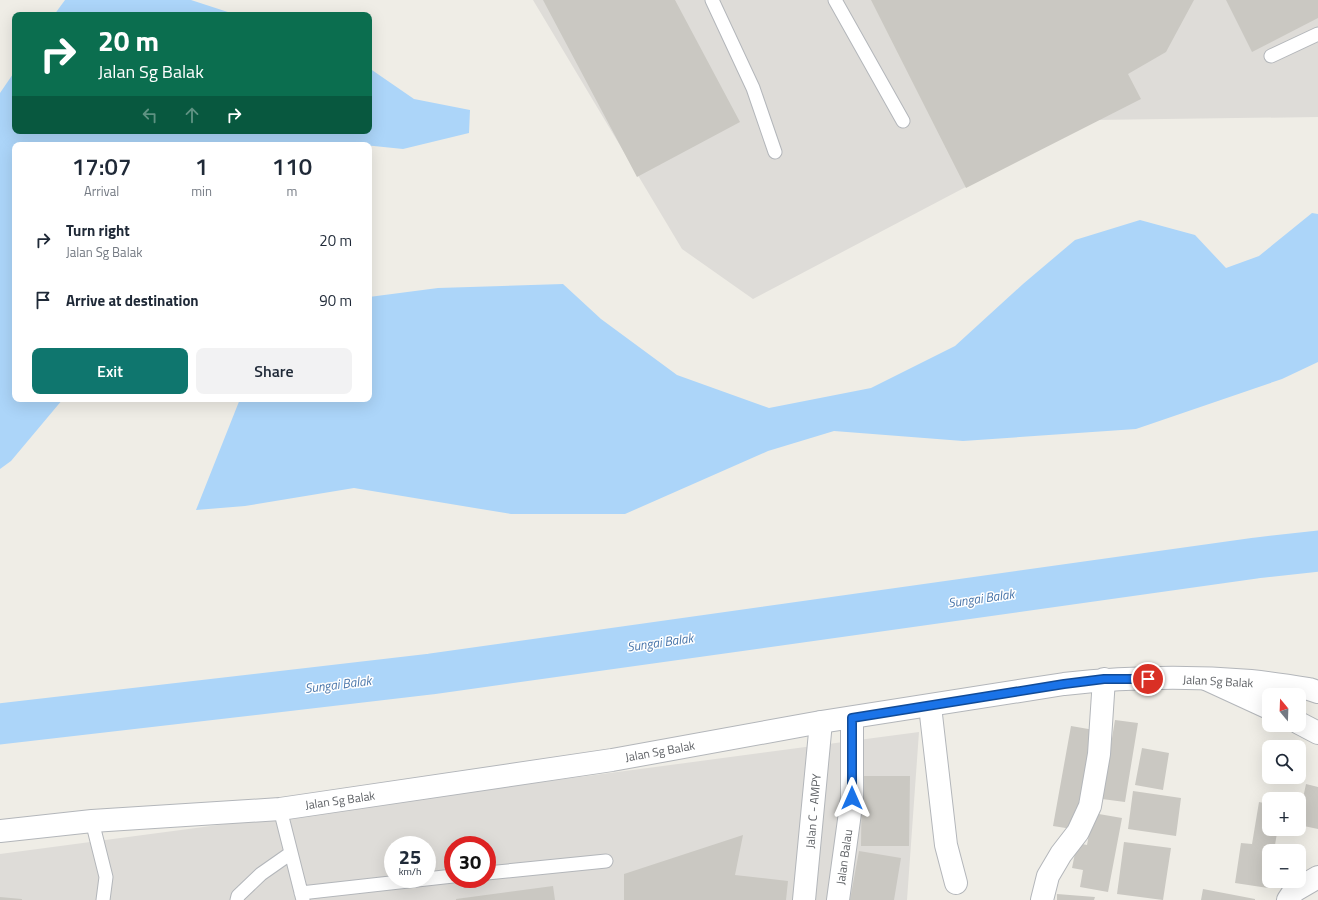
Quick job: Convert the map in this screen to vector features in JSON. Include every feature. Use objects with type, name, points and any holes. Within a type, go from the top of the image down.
[{"type":"street","name":"Jalan Sg Balak","points":[[0,831],[92,821],[280,808],[612,760],[821,722],[1104,679],[1206,679],[1251,681],[1309,689],[1318,692]]},
{"type":"street","points":[[1042,900],[1048,876],[1061,854],[1078,832],[1090,806],[1099,754],[1104,679]]},
{"type":"street","points":[[1206,679],[1262,705]]},
{"type":"street","points":[[930,706],[946,845],[956,884]]},
{"type":"street","name":"Jalan Balau","points":[[838,900],[852,798],[852,718]]},
{"type":"street","name":"Jalan C - AMPY","points":[[804,900],[821,722]]},
{"type":"street","points":[[1306,727],[1318,733]]},
{"type":"street","points":[[1288,900],[1294,891],[1318,877]]},
{"type":"lane","points":[[712,0],[753,88],[775,152]]},
{"type":"lane","points":[[835,0],[903,120]]},
{"type":"lane","points":[[1271,56],[1318,34]]},
{"type":"lane","points":[[280,808],[302,897],[444,877]]},
{"type":"lane","points":[[92,821],[106,877],[103,900]]},
{"type":"lane","points":[[237,900],[238,896],[262,874],[291,853]]},
{"type":"lane","points":[[496,872],[606,861]]},
{"type":"shaded area","points":[[533,0],[1318,0],[1318,117],[1093,120],[753,299],[682,249]]},
{"type":"shaded area","points":[[919,732],[907,900],[0,900],[0,854]]},
{"type":"water","points":[[65,0],[191,0],[228,12],[56,12]]},
{"type":"water","points":[[372,70],[414,99],[470,110],[469,133],[403,149],[372,146],[372,142],[12,142],[12,402],[60,402],[11,461],[0,469],[0,93],[12,75],[12,134],[372,134]]},
{"type":"water","points":[[1312,213],[1318,214],[1318,362],[1282,379],[1136,429],[963,441],[834,431],[768,451],[625,514],[511,514],[354,488],[245,506],[196,510],[239,402],[372,402],[372,297],[438,288],[563,284],[601,319],[677,375],[769,408],[871,388],[955,346],[1023,284],[1075,240],[1140,220],[1195,235],[1226,268],[1259,256]]},
{"type":"building","points":[[543,0],[675,0],[740,122],[637,177]]},
{"type":"building","points":[[871,0],[1194,0],[1166,52],[1128,74],[1141,99],[966,188]]},
{"type":"building","points":[[1226,0],[1318,0],[1318,18],[1252,52]]},
{"type":"building","points":[[1115,720],[1138,723],[1125,802],[1102,799]]},
{"type":"building","points":[[1071,726],[1100,731],[1086,810],[1076,808],[1072,829],[1053,826]]},
{"type":"building","points":[[1142,748],[1169,753],[1163,790],[1135,785]]},
{"type":"building","points":[[862,776],[910,776],[909,846],[861,846]]},
{"type":"building","points":[[1306,784],[1318,787],[1318,829],[1306,826],[1306,792],[1304,792]]},
{"type":"building","points":[[1133,791],[1181,798],[1176,836],[1128,829]]},
{"type":"building","points":[[1259,802],[1262,803],[1262,836],[1276,836],[1275,844],[1262,844],[1262,887],[1235,883],[1241,843],[1252,844]]},
{"type":"building","points":[[1093,813],[1122,818],[1108,892],[1080,887],[1083,870],[1072,868],[1077,843],[1087,845]]},
{"type":"building","points":[[743,835],[735,875],[788,881],[786,900],[624,900],[624,874]]},
{"type":"building","points":[[1124,842],[1171,848],[1163,900],[1117,894]]},
{"type":"building","points":[[859,851],[901,858],[894,900],[850,900]]},
{"type":"building","points":[[553,886],[555,900],[456,900],[456,899]]},
{"type":"building","points":[[1203,889],[1255,899],[1255,900],[1201,900]]},
{"type":"building","points":[[1057,894],[1095,897],[1094,900],[1057,900]]},
{"type":"building","points":[[0,897],[22,899],[22,900],[0,900]]},
{"type":"waterway","name":"Sungai Balak","points":[[0,724],[431,674],[1256,558],[1318,551]]},
{"type":"route","points":[[852,798],[852,718],[1064,684],[1104,679],[1148,679]]}]
